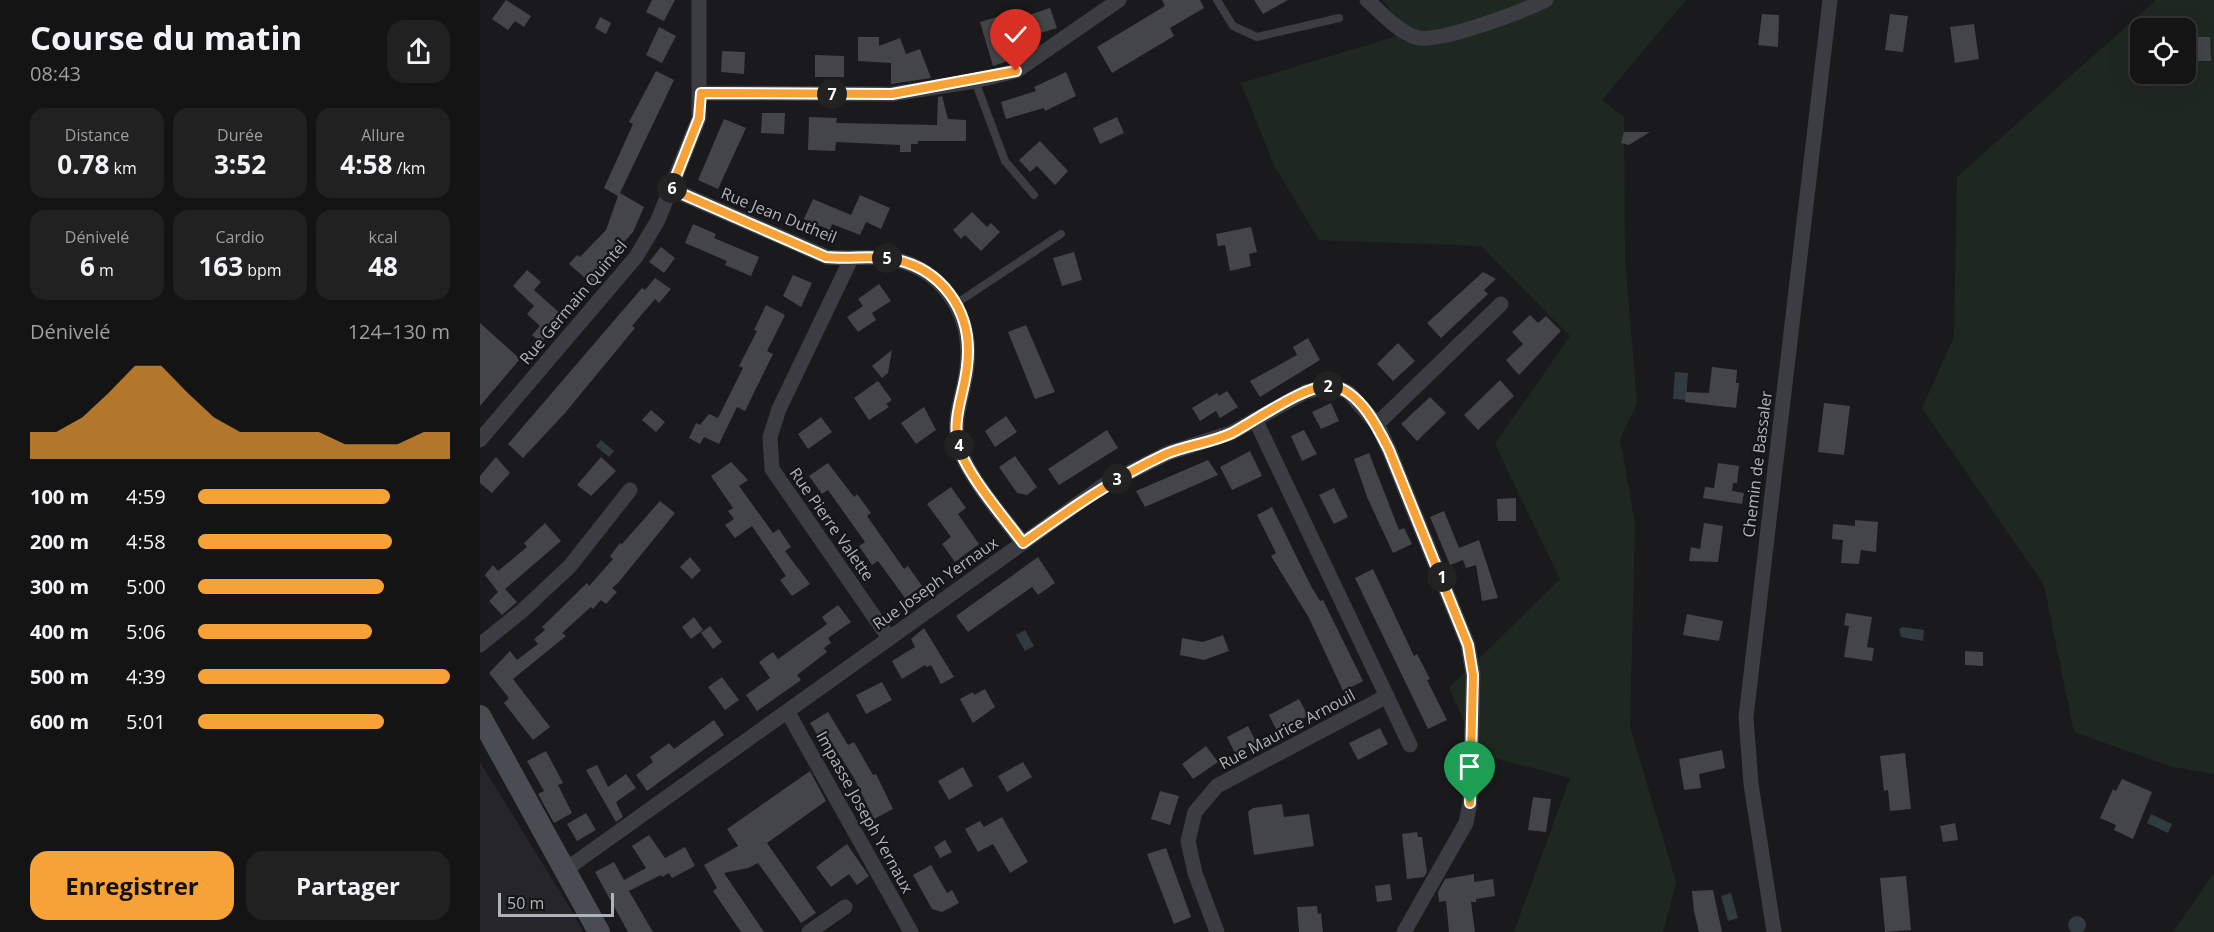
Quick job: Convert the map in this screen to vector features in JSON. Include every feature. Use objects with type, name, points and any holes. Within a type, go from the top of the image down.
[{"type":"main road","points":[[480,716],[599,932]]},
{"type":"street","name":"Rue Germain Quintel","points":[[480,440],[636,257],[658,220],[699,118],[701,93],[699,0]]},
{"type":"street","points":[[701,93],[892,94],[975,81],[1016,71],[1119,0]]},
{"type":"street","points":[[1367,0],[1401,29],[1416,38],[1425,38],[1443,37],[1546,0]]},
{"type":"street","name":"Chemin de Bassaler","points":[[1774,932],[1751,784],[1746,717],[1830,0]]},
{"type":"street","name":"Rue Jean Dutheil","points":[[671,189],[826,257],[851,260],[885,258],[916,265],[937,278],[957,303],[966,331],[968,364],[957,421],[958,443],[966,464],[1023,543]]},
{"type":"street","name":"Rue Pierre Valette","points":[[851,260],[778,409],[770,437],[772,469],[889,638]]},
{"type":"street","points":[[1377,424],[1501,304]]},
{"type":"street","name":"Rue Joseph Yernaux","points":[[566,870],[1104,485],[1168,453],[1231,433],[1305,392],[1332,385],[1348,392],[1377,424],[1457,612],[1468,645],[1473,675],[1470,803],[1466,823],[1404,932]]},
{"type":"street","points":[[1255,419],[1410,745]]},
{"type":"street","points":[[480,645],[522,611],[570,566],[630,490]]},
{"type":"street","name":"Rue Maurice Arnouil","points":[[1217,932],[1195,873],[1188,841],[1195,812],[1217,786],[1387,696]]},
{"type":"street","name":"Impasse Joseph Yernaux","points":[[787,711],[911,932]]},
{"type":"street","points":[[809,932],[845,907]]},
{"type":"lane","points":[[1217,0],[1233,26],[1257,37],[1339,18]]},
{"type":"lane","points":[[975,81],[1005,161],[1034,195]]},
{"type":"lane","points":[[957,303],[1061,234]]},
{"type":"shaded area","points":[[1383,0],[1686,0],[1602,100],[1624,117],[1625,259],[1637,403],[1620,439],[1635,524],[1630,727],[1676,882],[1663,932],[1514,932],[1570,778],[1479,754],[1449,688],[1560,579],[1495,444],[1570,336],[1481,246],[1319,240],[1274,165],[1241,83],[1407,33]]},
{"type":"shaded area","points":[[2156,0],[2214,0],[2214,774],[2173,767],[2074,732],[2044,585],[1922,408],[1954,337],[1957,177],[2130,23],[2130,84],[2196,84],[2196,18],[2136,18]]},
{"type":"shaded area","points":[[1675,372],[1688,373],[1686,400],[1673,399]]},
{"type":"shaded area","points":[[601,440],[614,451],[609,457],[596,446]]},
{"type":"shaded area","points":[[1903,627],[1924,630],[1923,641],[1901,637],[1899,629]]},
{"type":"shaded area","points":[[1025,630],[1034,646],[1025,651],[1016,635]]},
{"type":"shaded area","points":[[480,762],[573,913],[583,932],[480,932]]},
{"type":"shaded area","points":[[2151,814],[2172,824],[2168,833],[2147,823]]},
{"type":"shaded area","points":[[2214,873],[2214,932],[2173,932]]},
{"type":"shaded area","points":[[1731,893],[1738,918],[1728,921],[1721,896]]},
{"type":"shaded area","points":[[2077,916],[2085,922],[2085,928],[2080,933],[2071,931],[2068,925],[2071,919]]},
{"type":"building","points":[[506,0],[531,16],[524,27],[515,21],[508,30],[492,19]]},
{"type":"building","points":[[652,0],[675,0],[664,21],[646,12]]},
{"type":"building","points":[[1162,0],[1200,0],[1204,8],[1170,28],[1174,36],[1112,73],[1097,47],[1165,6]]},
{"type":"building","points":[[1254,0],[1288,0],[1263,14]]},
{"type":"building","points":[[1050,8],[1057,28],[1037,34],[1034,28],[1002,37],[1008,61],[993,66],[980,22],[1014,12],[1017,19]]},
{"type":"building","points":[[1762,14],[1779,15],[1778,47],[1758,45]]},
{"type":"building","points":[[1890,14],[1908,16],[1903,52],[1885,50]]},
{"type":"building","points":[[600,17],[611,23],[606,34],[595,28]]},
{"type":"building","points":[[1974,24],[1979,59],[1955,63],[1950,27]]},
{"type":"building","points":[[659,27],[676,36],[662,63],[646,55]]},
{"type":"building","points":[[858,37],[879,37],[879,46],[900,38],[906,54],[920,49],[931,78],[891,84],[891,63],[858,61]]},
{"type":"building","points":[[2196,37],[2210,37],[2211,61],[2196,61]]},
{"type":"building","points":[[722,51],[745,52],[744,74],[721,72]]},
{"type":"building","points":[[815,55],[844,56],[844,77],[815,77]]},
{"type":"building","points":[[656,71],[674,80],[620,193],[644,207],[633,232],[608,260],[610,262],[592,284],[569,264],[577,255],[580,257],[606,230],[618,196],[604,188],[633,124],[629,122]]},
{"type":"building","points":[[1066,72],[1076,96],[1045,111],[1044,108],[1006,119],[1001,102],[1036,91],[1034,87]]},
{"type":"building","points":[[942,96],[948,119],[966,120],[966,141],[918,141],[918,144],[911,144],[911,152],[900,152],[900,145],[836,142],[835,151],[808,150],[809,117],[837,118],[836,123],[937,125],[938,97]]},
{"type":"building","points":[[762,113],[785,113],[784,134],[761,133]]},
{"type":"building","points":[[1117,117],[1124,133],[1100,144],[1093,128]]},
{"type":"building","points":[[724,119],[746,128],[718,189],[698,180]]},
{"type":"building","points":[[1624,132],[1650,132],[1629,145],[1621,143]]},
{"type":"building","points":[[1040,141],[1068,171],[1055,185],[1037,166],[1030,172],[1019,160]]},
{"type":"building","points":[[860,195],[890,208],[881,229],[866,222],[860,235],[832,224],[830,230],[804,219],[813,199],[851,215]]},
{"type":"building","points":[[972,212],[987,227],[991,223],[1000,232],[981,251],[965,235],[961,239],[953,230]]},
{"type":"building","points":[[693,224],[716,234],[714,238],[759,257],[751,276],[725,265],[727,261],[685,243]]},
{"type":"building","points":[[1251,227],[1257,252],[1249,254],[1251,266],[1230,271],[1225,245],[1218,246],[1216,234]]},
{"type":"building","points":[[661,247],[675,258],[664,273],[649,262]]},
{"type":"building","points":[[1074,252],[1082,280],[1062,286],[1053,258]]},
{"type":"building","points":[[527,270],[541,282],[534,290],[564,317],[541,343],[532,335],[540,326],[527,314],[534,306],[513,286]]},
{"type":"building","points":[[1483,272],[1496,279],[1484,290],[1488,294],[1441,338],[1427,323]]},
{"type":"building","points":[[793,275],[812,283],[801,307],[783,296]]},
{"type":"building","points":[[655,278],[671,289],[659,303],[655,299],[632,326],[635,328],[565,413],[523,458],[508,444],[642,288],[645,290]]},
{"type":"building","points":[[879,284],[891,301],[872,313],[876,320],[858,332],[847,317],[863,306],[858,299]]},
{"type":"building","points":[[766,305],[785,315],[767,351],[773,354],[745,411],[737,407],[719,444],[704,437],[700,444],[689,438],[696,423],[700,425],[709,414],[718,418],[743,368],[739,366],[757,331],[754,330]]},
{"type":"building","points":[[1530,315],[1538,323],[1546,316],[1561,331],[1519,375],[1506,360],[1523,344],[1512,332]]},
{"type":"building","points":[[480,323],[520,359],[480,406]]},
{"type":"building","points":[[1026,325],[1055,392],[1035,399],[1008,332]]},
{"type":"building","points":[[1308,338],[1320,360],[1260,397],[1250,381],[1297,355],[1293,347]]},
{"type":"building","points":[[1398,343],[1415,361],[1393,381],[1377,364]]},
{"type":"building","points":[[892,350],[888,373],[882,378],[872,366]]},
{"type":"building","points":[[1712,367],[1737,370],[1736,383],[1739,383],[1736,408],[1685,402],[1686,392],[1709,393]]},
{"type":"building","points":[[1500,380],[1514,396],[1478,430],[1464,415]]},
{"type":"building","points":[[878,381],[892,400],[886,404],[889,407],[869,420],[854,398]]},
{"type":"building","points":[[1227,391],[1238,407],[1220,418],[1216,411],[1200,421],[1192,408],[1217,393],[1219,396]]},
{"type":"building","points":[[1430,397],[1446,413],[1417,441],[1401,424]]},
{"type":"building","points":[[1331,403],[1339,421],[1321,429],[1312,412]]},
{"type":"building","points":[[1824,403],[1850,406],[1844,455],[1818,452]]},
{"type":"building","points":[[924,407],[936,430],[916,444],[901,423]]},
{"type":"building","points":[[651,410],[665,422],[656,432],[642,420]]},
{"type":"building","points":[[1006,416],[1017,432],[995,447],[985,431]]},
{"type":"building","points":[[821,417],[832,432],[808,449],[798,434]]},
{"type":"building","points":[[1107,430],[1118,448],[1059,485],[1048,469]]},
{"type":"building","points":[[1304,430],[1317,454],[1302,461],[1291,436]]},
{"type":"building","points":[[1250,451],[1262,476],[1232,490],[1220,467]]},
{"type":"building","points":[[1369,453],[1399,530],[1404,528],[1412,544],[1393,553],[1367,497],[1354,459]]},
{"type":"building","points":[[1015,456],[1037,487],[1027,495],[1017,493],[999,467]]},
{"type":"building","points":[[496,457],[510,473],[492,493],[480,483],[480,476]]},
{"type":"building","points":[[601,457],[616,471],[591,496],[577,485]]},
{"type":"building","points":[[1208,460],[1218,475],[1145,507],[1136,491]]},
{"type":"building","points":[[731,462],[748,480],[739,486],[773,533],[779,529],[791,547],[785,551],[810,584],[792,596],[780,580],[786,576],[752,526],[735,538],[725,525],[734,519],[728,511],[733,508],[711,476]]},
{"type":"building","points":[[828,463],[854,497],[857,494],[871,513],[867,516],[904,569],[908,566],[922,586],[905,598],[878,561],[872,565],[859,546],[865,542],[828,490],[822,494],[809,476]]},
{"type":"building","points":[[1718,463],[1739,466],[1737,483],[1733,483],[1732,491],[1744,493],[1742,504],[1703,498],[1705,487],[1714,488]]},
{"type":"building","points":[[951,487],[966,508],[958,514],[979,544],[955,562],[942,544],[951,537],[927,504]]},
{"type":"building","points":[[1334,488],[1348,517],[1334,524],[1319,495]]},
{"type":"building","points":[[1516,498],[1516,521],[1498,521],[1497,499]]},
{"type":"building","points":[[660,501],[675,513],[612,588],[617,592],[606,604],[601,600],[593,609],[591,607],[562,633],[566,636],[513,679],[550,727],[533,740],[504,703],[509,698],[489,673],[510,651],[517,660],[538,644],[534,639],[545,630],[542,627],[587,583],[589,586],[613,559],[610,556],[620,543],[622,544]]},
{"type":"building","points":[[1272,507],[1311,586],[1320,601],[1323,600],[1363,681],[1343,691],[1309,618],[1271,556],[1276,553],[1257,515]]},
{"type":"building","points":[[1444,511],[1459,548],[1479,540],[1498,598],[1482,601],[1476,565],[1466,568],[1463,560],[1450,565],[1430,517]]},
{"type":"building","points":[[1855,520],[1878,522],[1876,552],[1861,550],[1859,564],[1841,563],[1843,540],[1832,539],[1833,524],[1855,526]]},
{"type":"building","points":[[545,523],[561,541],[505,589],[517,602],[502,615],[489,601],[498,592],[485,575],[493,565],[498,571],[527,547],[524,543]]},
{"type":"building","points":[[1704,523],[1723,526],[1718,562],[1689,561],[1691,547],[1700,549]]},
{"type":"building","points":[[690,557],[701,570],[692,579],[680,567]]},
{"type":"building","points":[[1038,557],[1055,583],[1038,595],[1032,587],[968,632],[956,616]]},
{"type":"building","points":[[1373,569],[1414,656],[1417,654],[1430,679],[1427,680],[1447,720],[1428,729],[1355,578]]},
{"type":"building","points":[[838,605],[851,622],[828,638],[831,643],[824,648],[827,652],[797,675],[801,680],[757,711],[746,695],[770,678],[759,662],[773,652],[778,659],[827,624],[822,617]]},
{"type":"building","points":[[1846,613],[1872,617],[1867,647],[1874,648],[1872,661],[1844,657],[1849,626],[1844,625]]},
{"type":"building","points":[[1687,614],[1723,621],[1719,641],[1683,635]]},
{"type":"building","points":[[694,617],[703,630],[691,639],[682,627]]},
{"type":"building","points":[[710,626],[722,642],[713,649],[701,633]]},
{"type":"building","points":[[924,628],[954,677],[941,684],[931,665],[927,667],[925,665],[902,679],[892,661],[915,647],[911,639]]},
{"type":"building","points":[[1223,635],[1229,651],[1204,660],[1180,655],[1182,638],[1203,642]]},
{"type":"building","points":[[1965,651],[1983,652],[1983,666],[1965,665]]},
{"type":"building","points":[[722,677],[739,700],[725,710],[708,687]]},
{"type":"building","points":[[882,682],[892,700],[866,714],[856,695]]},
{"type":"building","points":[[985,689],[995,707],[973,723],[960,699]]},
{"type":"building","points":[[1299,699],[1308,716],[1277,731],[1269,715]]},
{"type":"building","points":[[828,712],[848,745],[854,742],[873,775],[876,774],[893,809],[874,819],[854,778],[828,737],[821,741],[810,723]]},
{"type":"building","points":[[714,720],[724,735],[647,791],[636,775],[653,762],[650,757],[669,743],[674,749]]},
{"type":"building","points":[[1248,726],[1256,742],[1235,753],[1227,737]]},
{"type":"building","points":[[1380,728],[1388,744],[1358,760],[1349,743]]},
{"type":"building","points":[[1206,746],[1218,762],[1193,779],[1182,764]]},
{"type":"building","points":[[1722,750],[1725,768],[1699,774],[1701,788],[1684,790],[1679,759]]},
{"type":"building","points":[[546,751],[563,783],[558,785],[572,813],[554,823],[538,794],[544,791],[527,761]]},
{"type":"building","points":[[1905,753],[1911,809],[1890,811],[1888,790],[1884,791],[1880,756]]},
{"type":"building","points":[[1023,762],[1032,777],[1007,792],[998,776]]},
{"type":"building","points":[[597,765],[608,787],[626,774],[636,788],[616,802],[623,817],[616,822],[586,770]]},
{"type":"building","points":[[963,767],[973,786],[949,800],[938,781]]},
{"type":"building","points":[[810,771],[826,801],[767,843],[816,913],[801,923],[758,863],[748,868],[724,873],[764,932],[741,932],[713,891],[717,888],[704,865],[738,846],[727,829]]},
{"type":"building","points":[[2122,779],[2152,792],[2133,839],[2114,830],[2116,825],[2100,818],[2113,789],[2116,791]]},
{"type":"building","points":[[1160,791],[1179,796],[1170,825],[1151,819]]},
{"type":"building","points":[[1533,797],[1551,799],[1546,832],[1528,830]]},
{"type":"building","points":[[1282,804],[1284,817],[1309,814],[1314,846],[1254,855],[1248,812],[1253,808]]},
{"type":"building","points":[[586,813],[596,830],[577,841],[567,824]]},
{"type":"building","points":[[1002,817],[1028,862],[1010,873],[993,844],[978,852],[965,829],[980,821],[984,827]]},
{"type":"building","points":[[1955,823],[1958,840],[1943,842],[1940,826]]},
{"type":"building","points":[[1417,832],[1418,837],[1422,837],[1427,872],[1424,877],[1407,879],[1402,834]]},
{"type":"building","points":[[649,835],[665,858],[685,847],[695,866],[672,878],[669,873],[662,877],[661,875],[629,891],[653,932],[628,932],[595,872],[614,862],[624,880],[646,868],[632,846]]},
{"type":"building","points":[[945,840],[952,852],[940,858],[934,847]]},
{"type":"building","points":[[847,844],[869,876],[857,885],[849,874],[831,887],[816,867]]},
{"type":"building","points":[[1166,848],[1191,917],[1174,924],[1147,854]]},
{"type":"building","points":[[931,865],[947,893],[952,890],[959,903],[942,912],[932,909],[913,875]]},
{"type":"building","points":[[1474,874],[1474,882],[1493,879],[1495,896],[1471,902],[1475,932],[1449,932],[1446,901],[1439,902],[1438,892],[1445,879]]},
{"type":"building","points":[[1906,876],[1911,930],[1885,932],[1880,878]]},
{"type":"building","points":[[1390,884],[1392,900],[1377,902],[1375,886]]},
{"type":"building","points":[[1713,890],[1722,932],[1699,932],[1692,891]]},
{"type":"building","points":[[1317,906],[1318,914],[1321,913],[1323,932],[1299,932],[1297,907]]},
{"type":"route","points":[[1016,71],[975,81],[892,94],[701,93],[699,118],[671,189],[826,257],[851,260],[885,258],[916,265],[937,278],[957,303],[966,331],[968,364],[957,421],[958,443],[966,464],[1023,543],[1104,485],[1168,453],[1231,433],[1305,392],[1332,385],[1348,392],[1377,424],[1457,612],[1468,645],[1473,675],[1470,803]]}]
